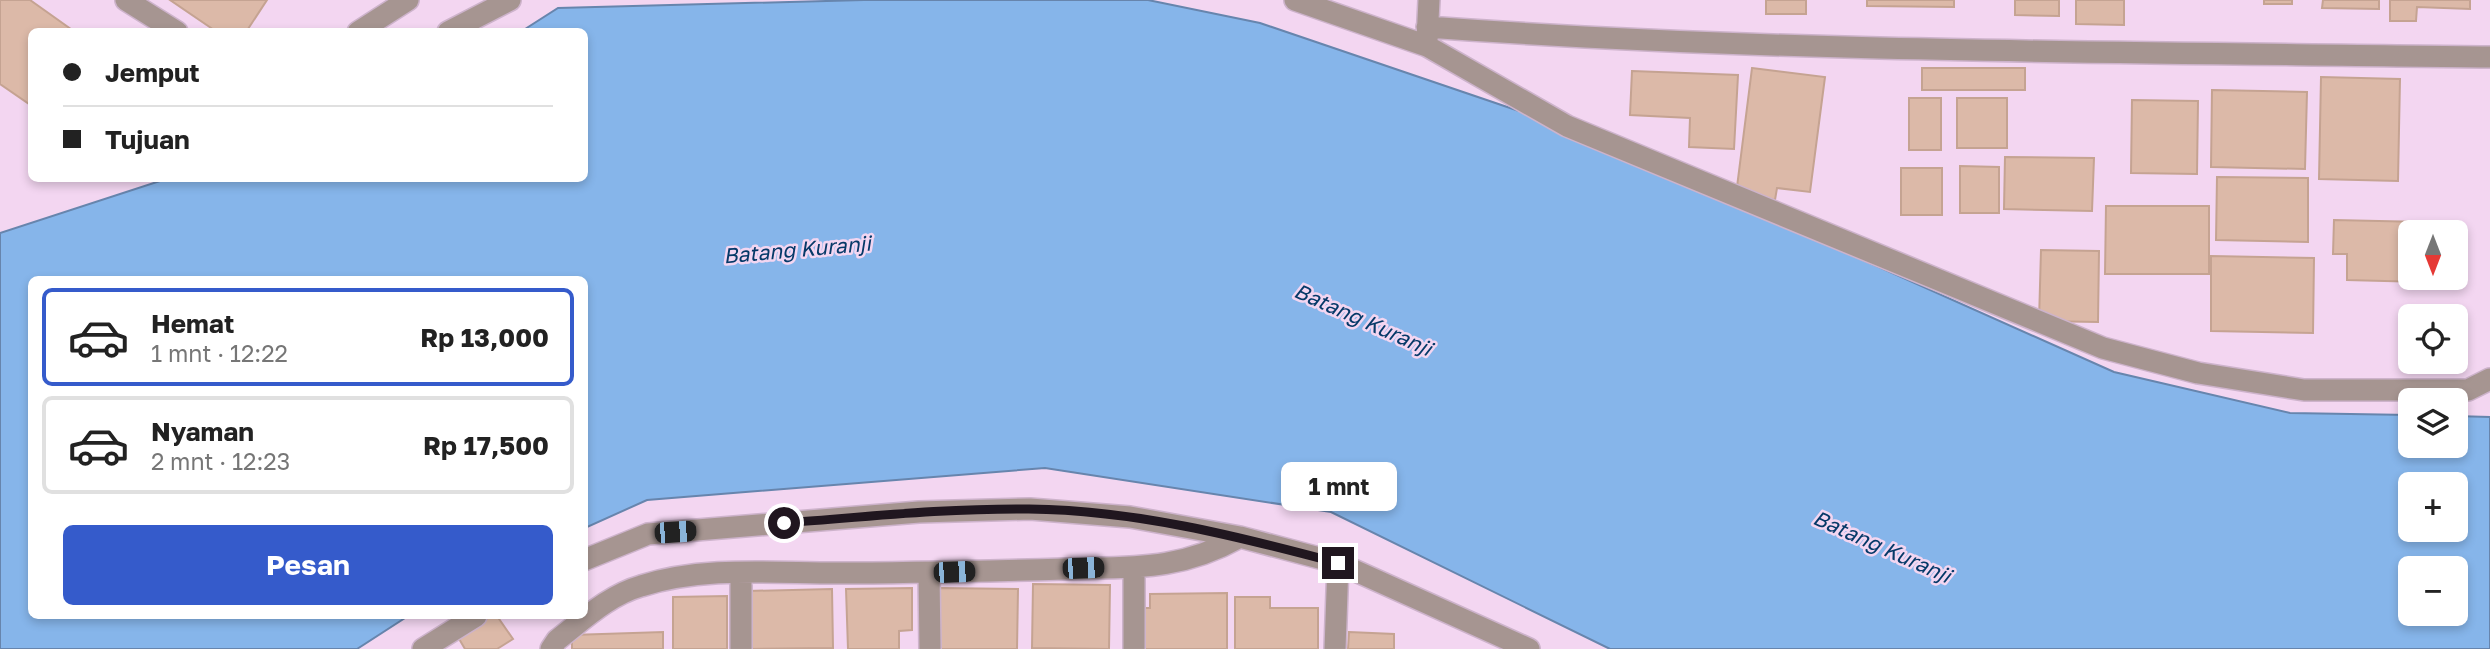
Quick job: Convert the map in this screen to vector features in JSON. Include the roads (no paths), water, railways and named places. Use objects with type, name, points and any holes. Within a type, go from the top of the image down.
[{"type":"street","points":[[125,0],[170,28]]},
{"type":"street","points":[[364,28],[408,0]]},
{"type":"street","points":[[456,28],[510,0]]},
{"type":"street","points":[[1295,0],[1427,37],[1782,46],[2490,57]]},
{"type":"street","points":[[1427,37],[1429,0]]},
{"type":"street","points":[[1427,37],[1567,126],[2103,348],[2198,373],[2304,390],[2468,390],[2490,379]]},
{"type":"street","points":[[588,558],[648,534],[919,512],[1030,509],[1117,516],[1240,537],[1338,563],[1519,647]]},
{"type":"street","points":[[588,618],[609,601],[640,586],[680,577],[741,573],[929,573],[1134,567],[1182,562],[1209,554],[1240,537]]},
{"type":"street","points":[[1335,649],[1338,563]]},
{"type":"street","points":[[1134,567],[1134,649]]},
{"type":"street","points":[[741,573],[741,649]]},
{"type":"street","points":[[929,573],[930,649]]},
{"type":"street","points":[[423,649],[471,619]]},
{"type":"street","points":[[555,646],[587,619]]},
{"type":"water","name":"Batang Kuranji","points":[[864,0],[1148,0],[1260,23],[1563,126],[2114,372],[2290,413],[2398,415],[2398,458],[2468,458],[2468,416],[2490,417],[2490,649],[1610,649],[1331,512],[1045,468],[647,500],[588,527],[588,276],[28,276],[28,619],[403,619],[357,649],[0,649],[0,233],[157,182],[588,182],[588,28],[527,28],[558,8]]}]
